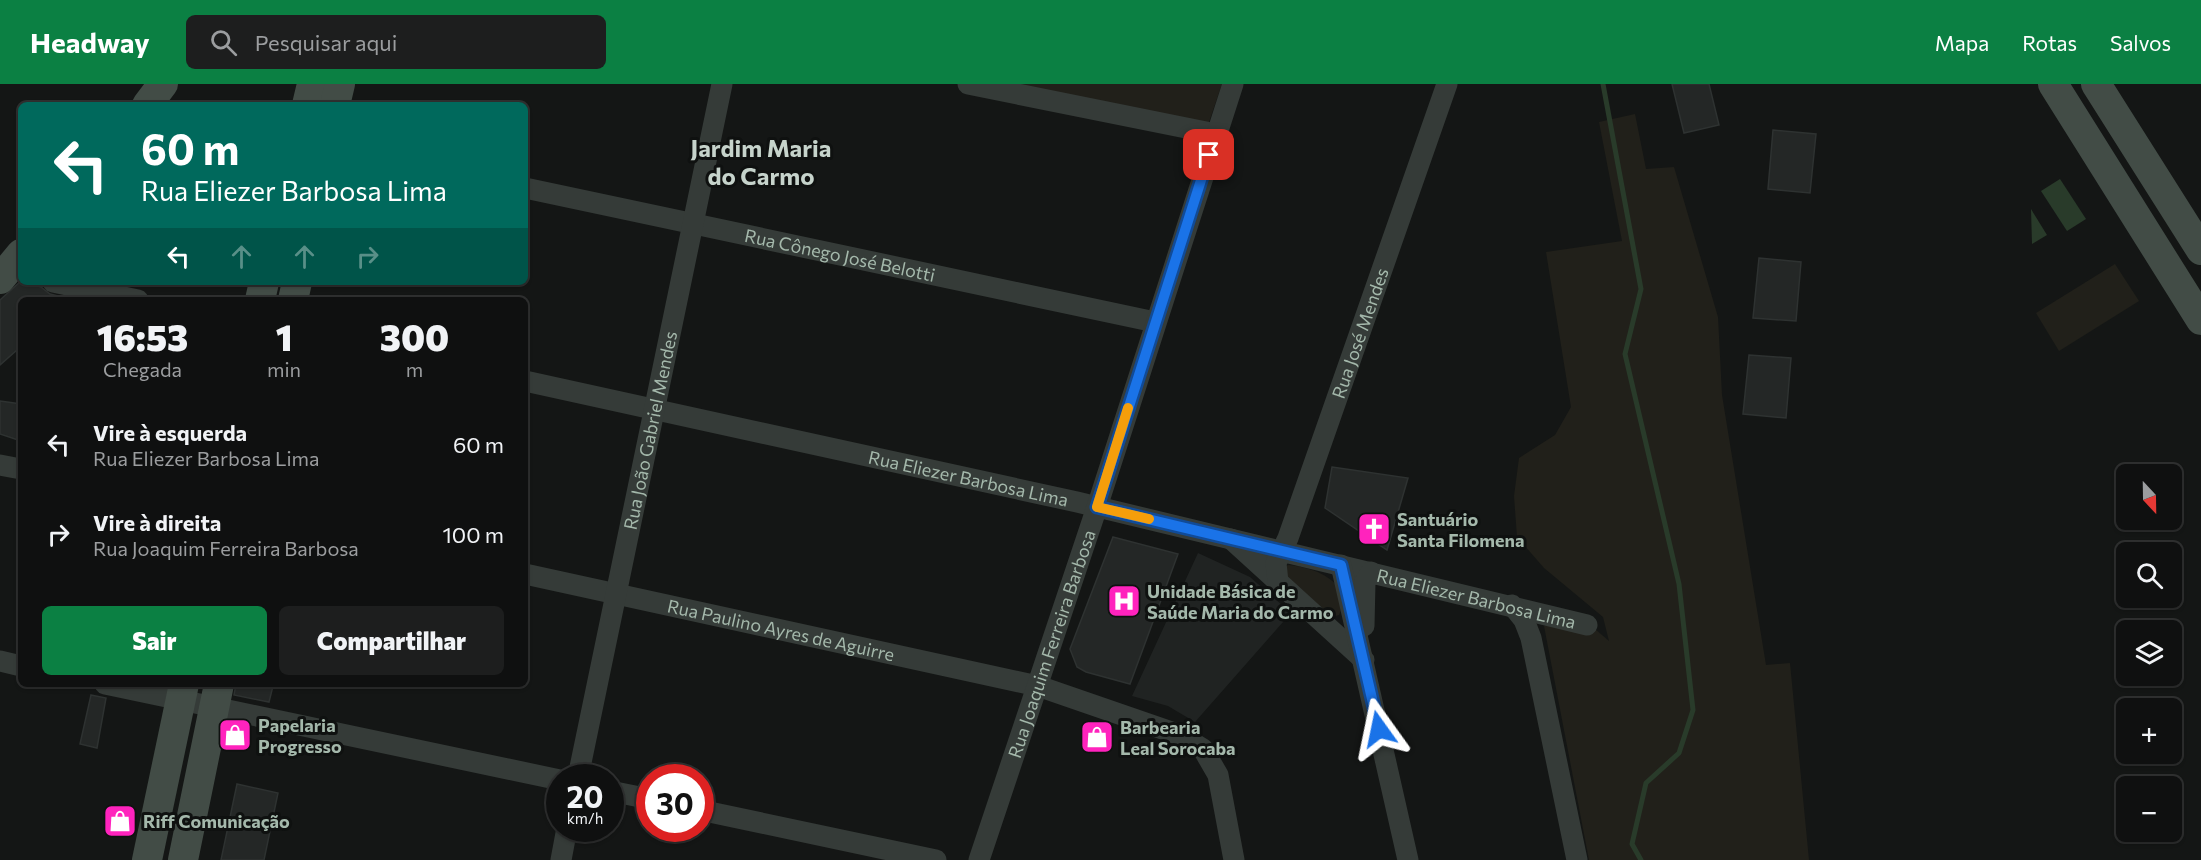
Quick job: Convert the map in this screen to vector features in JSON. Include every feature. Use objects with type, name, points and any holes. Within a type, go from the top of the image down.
[{"type":"main road","points":[[149,102],[163,84]]},
{"type":"main road","points":[[308,102],[312,84]]},
{"type":"main road","points":[[336,102],[340,84]]},
{"type":"main road","points":[[2099,90],[2201,250]]},
{"type":"main road","points":[[2057,91],[2201,320]]},
{"type":"main road","points":[[147,860],[182,692]]},
{"type":"main road","points":[[183,860],[217,695]]},
{"type":"street","name":"Rua João Gabriel Mendes","points":[[581,764],[722,84]]},
{"type":"street","points":[[968,84],[1003,87],[1216,134]]},
{"type":"street","name":"Rua Joaquim Ferreira Barbosa","points":[[979,860],[1097,507],[1233,84]]},
{"type":"street","name":"Rua José Mendes","points":[[1278,582],[1276,563],[1447,84]]},
{"type":"street","name":"Rua Cônego José Belotti","points":[[528,189],[1155,322]]},
{"type":"street","points":[[67,285],[124,297]]},
{"type":"street","name":"Rua Eliezer Barbosa Lima","points":[[528,382],[655,407],[1097,507],[1512,605],[1587,625]]},
{"type":"street","points":[[0,465],[18,468]]},
{"type":"street","points":[[1231,538],[1364,660]]},
{"type":"street","points":[[1341,565],[1408,860]]},
{"type":"street","points":[[1364,660],[1365,582],[1371,572]]},
{"type":"street","name":"Rua Paulino Ayres de Aguirre","points":[[528,575],[1038,686],[1180,735],[1203,749],[1218,775],[1234,860]]},
{"type":"street","points":[[1512,605],[1524,620],[1531,638],[1577,860]]},
{"type":"street","points":[[0,661],[18,665]]},
{"type":"street","points":[[134,687],[217,695],[546,777]]},
{"type":"street","points":[[714,813],[936,860]]},
{"type":"street","points":[[561,860],[564,842]]},
{"type":"shaded area","points":[[1022,84],[1222,84],[1208,125],[1021,89]]},
{"type":"shaded area","points":[[1635,114],[1646,169],[1674,167],[1718,317],[1722,395],[1766,665],[1790,663],[1809,860],[1589,860],[1544,626],[1553,623],[1595,629],[1609,641],[1603,617],[1544,568],[1517,537],[1514,496],[1519,458],[1555,435],[1571,407],[1546,252],[1622,241],[1599,122]]},
{"type":"shaded area","points":[[2060,179],[2086,219],[2067,231],[2041,191]]},
{"type":"shaded area","points":[[2031,209],[2047,235],[2032,244]]},
{"type":"shaded area","points":[[2115,264],[2139,301],[2059,351],[2036,313]]},
{"type":"shaded area","points":[[1198,553],[1250,577],[1291,613],[1195,722],[1168,706],[1132,696]]},
{"type":"shaded area","points":[[1288,565],[1309,569],[1329,578],[1341,594],[1342,603],[1339,615],[1329,618],[1285,581],[1282,569]]},
{"type":"building","points":[[1672,84],[1709,84],[1719,125],[1684,133]]},
{"type":"building","points":[[1773,130],[1816,134],[1810,193],[1768,189]]},
{"type":"building","points":[[1759,258],[1801,262],[1796,321],[1753,318]]},
{"type":"building","points":[[18,284],[41,287],[50,294],[62,297],[18,297],[18,350],[0,365],[0,300]]},
{"type":"building","points":[[1749,355],[1791,358],[1786,418],[1743,414]]},
{"type":"building","points":[[0,401],[18,404],[18,440],[0,434]]},
{"type":"building","name":"Santuário Santa Filomena","points":[[1332,467],[1408,478],[1387,550],[1325,508]]},
{"type":"building","name":"Unidade Básica de Saúde Maria do Carmo","points":[[1113,537],[1178,554],[1130,684],[1086,672],[1077,667],[1070,649]]},
{"type":"building","points":[[235,687],[273,687],[269,702],[234,695]]},
{"type":"building","points":[[91,695],[106,698],[97,748],[80,744]]},
{"type":"building","points":[[237,784],[278,793],[264,860],[221,860]]},
{"type":"waterway","points":[[1603,84],[1641,289],[1625,354],[1679,584],[1693,710],[1679,753],[1646,783],[1632,844],[1641,860]]},
{"type":"slow traffic","points":[[1128,408],[1097,507],[1149,519]]},
{"type":"place","name":"Santuário Santa Filomena","points":[[1374,529]]},
{"type":"place","name":"Unidade Básica de Saúde Maria do Carmo","points":[[1124,601]]},
{"type":"place","name":"Papelaria Progresso","points":[[235,735]]},
{"type":"place","name":"Barbearia Leal Sorocaba","points":[[1097,737]]},
{"type":"place","name":"Riff Comunicação","points":[[120,821]]},
{"type":"district","name":"Jardim Maria do Carmo","points":[[761,161]]},
{"type":"route","points":[[1209,155],[1097,507],[1341,565],[1379,729]]}]
